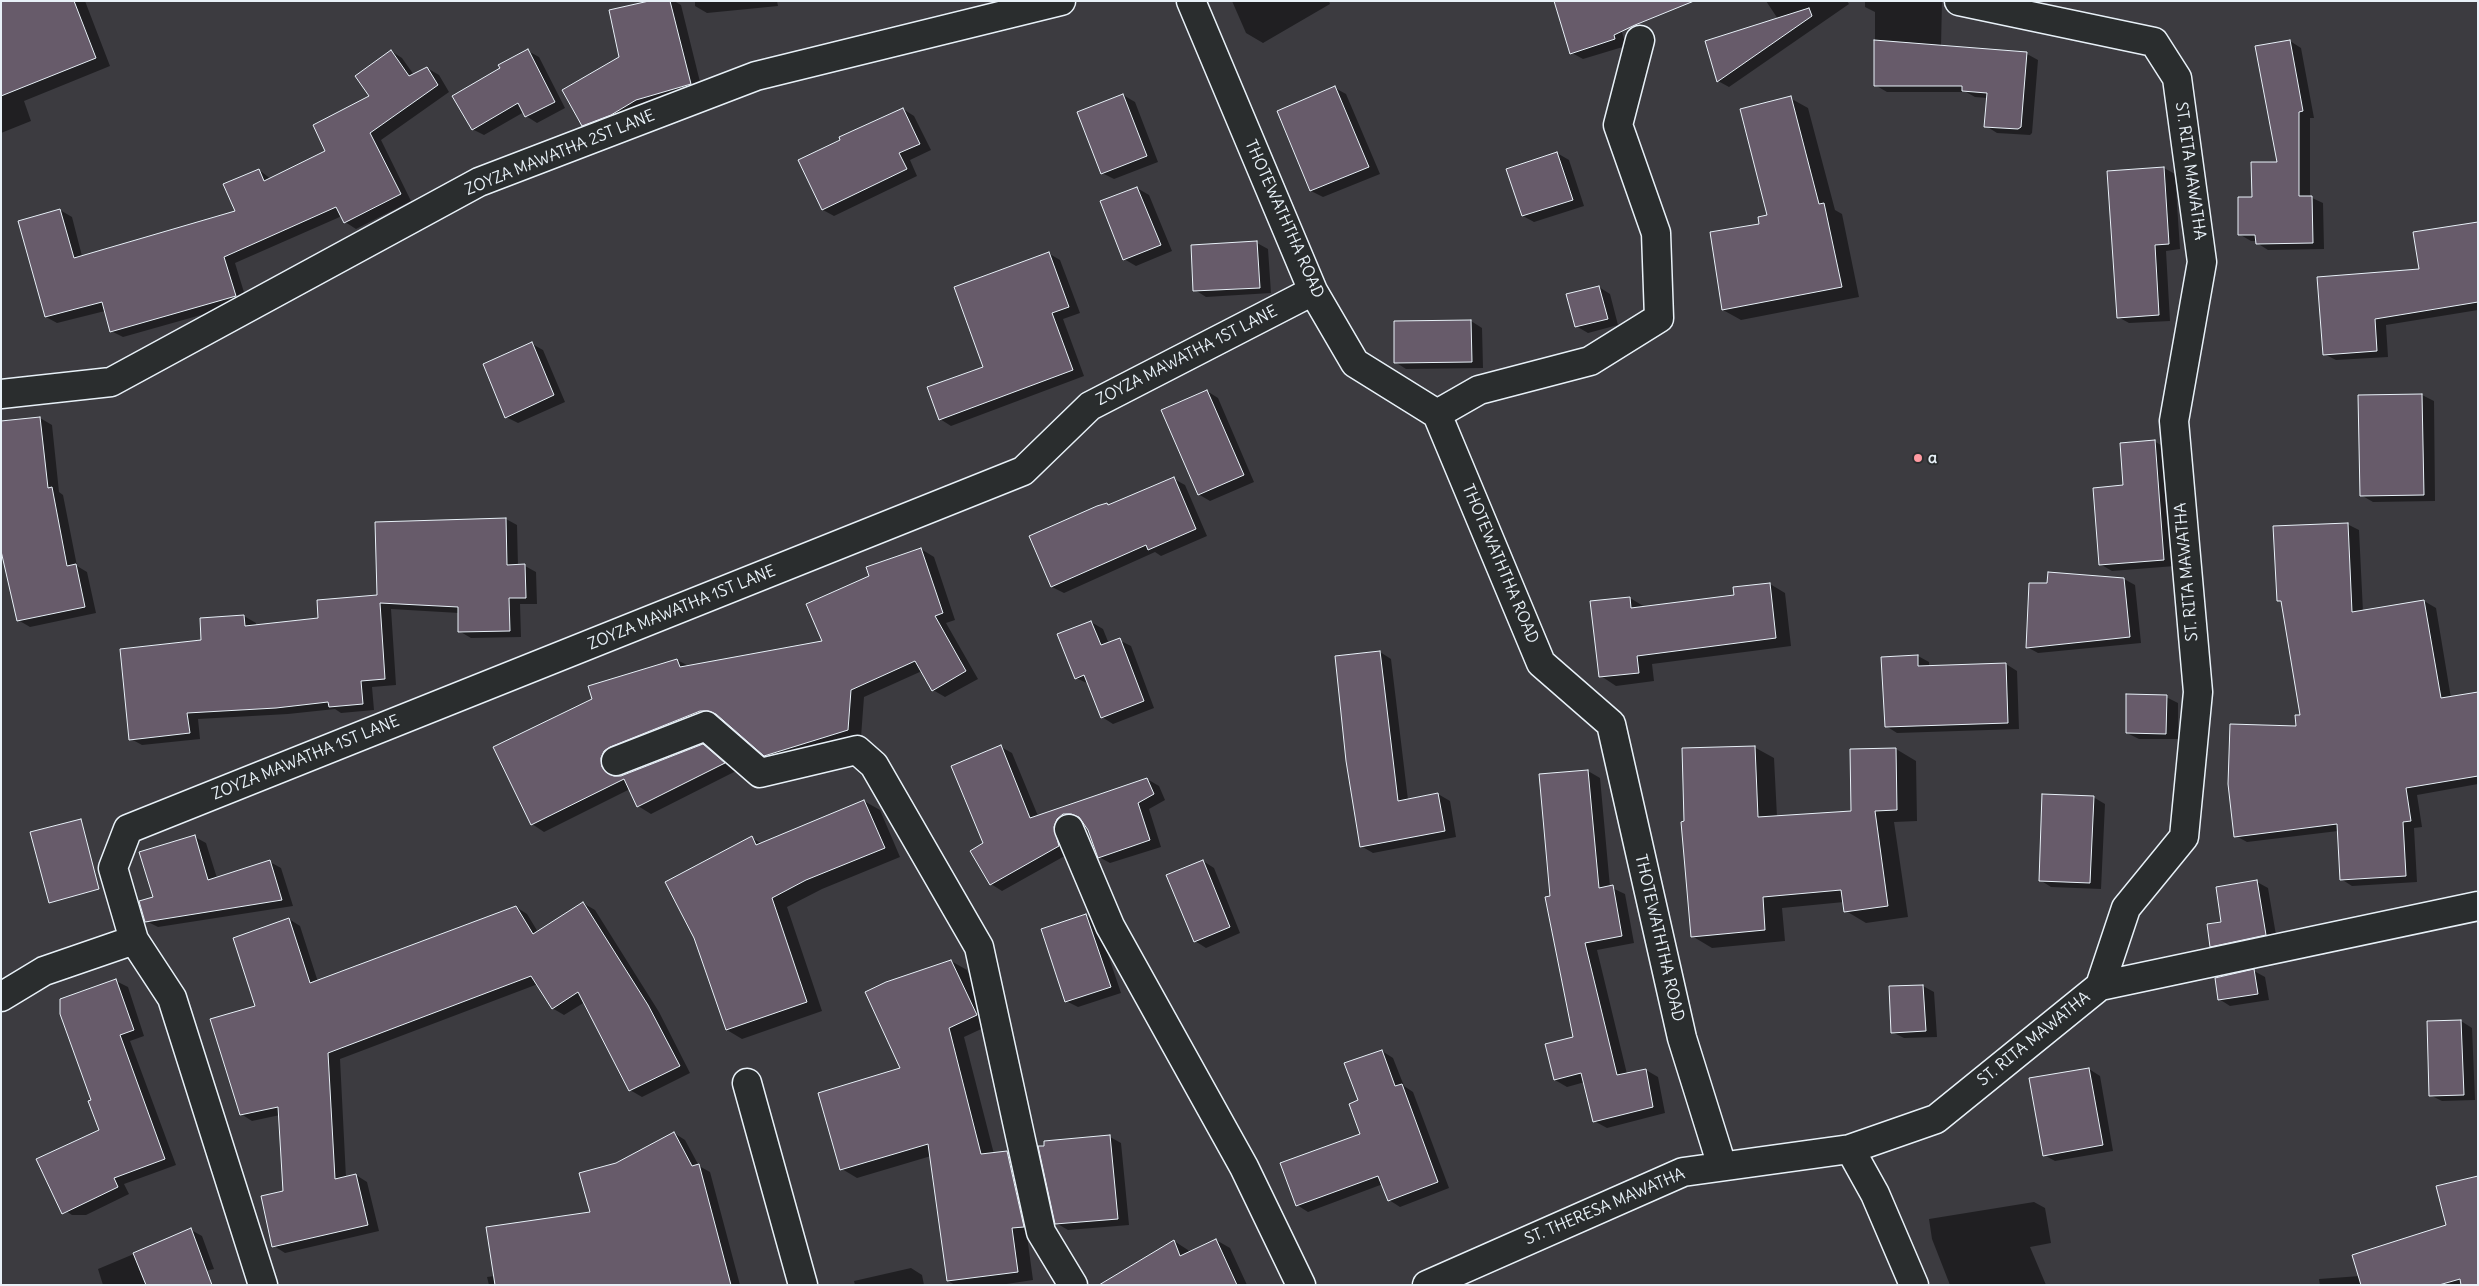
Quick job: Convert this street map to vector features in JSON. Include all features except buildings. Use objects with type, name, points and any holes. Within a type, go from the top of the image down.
[{"type":"street","name":"ZOYZA MAWATHA 2ST LANE","points":[[1,394],[111,382],[480,182],[756,76],[1061,1]]},
{"type":"street","name":"THOTEWATHTHA ROAD","points":[[1191,1],[1313,291],[1356,363],[1437,414],[1541,663],[1612,724],[1682,1038],[1722,1166]]},
{"type":"street","name":"ST. RITA MAWATHA","points":[[1850,1149],[1936,1118],[2100,986],[2126,908],[2184,837],[2198,692],[2174,420],[2202,262],[2177,78],[2154,42],[1959,1]]},
{"type":"street","points":[[1437,414],[1479,390],[1590,361],[1659,318],[1656,233],[1618,125],[1640,40]]},
{"type":"street","name":"ZOYZA MAWATHA 1ST LANE","points":[[263,1285],[172,998],[134,940],[113,868],[128,829],[1023,470],[1090,406],[1313,291]]},
{"type":"street","points":[[616,761],[706,726],[760,773],[858,750],[874,765],[979,946],[1041,1232],[1073,1285]]},
{"type":"street","points":[[1068,829],[1110,926],[1244,1167],[1301,1285]]},
{"type":"street","points":[[2100,986],[2478,906]]},
{"type":"street","points":[[1,996],[44,971],[134,940]]},
{"type":"street","points":[[747,1083],[803,1285]]},
{"type":"street","points":[[1850,1149],[1875,1194],[1914,1285]]},
{"type":"street","name":"ST. THERESA MAWATHA","points":[[1427,1285],[1683,1172],[1850,1149]]},
{"type":"place","name":"a","points":[[1918,458]]}]
